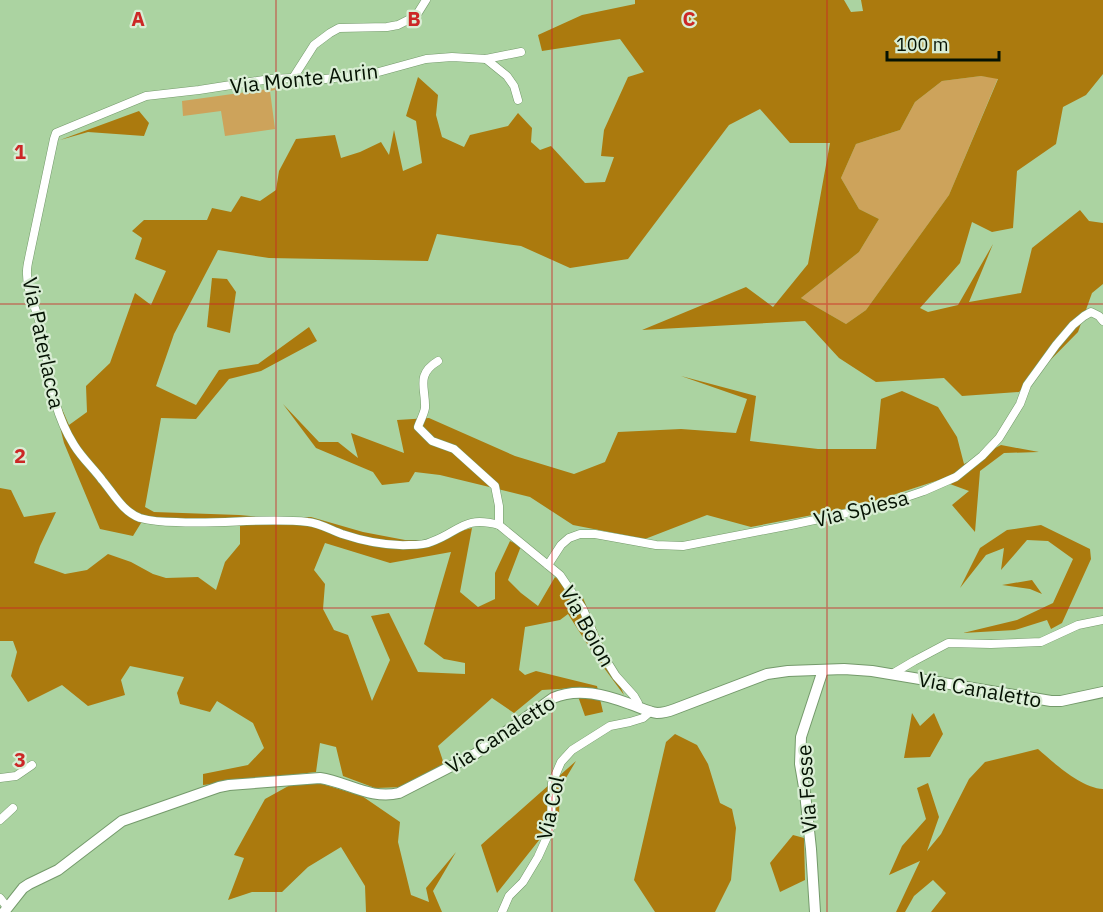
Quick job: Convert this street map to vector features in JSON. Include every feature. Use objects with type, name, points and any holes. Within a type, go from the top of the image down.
[{"type":"street","points":[[293,78],[314,45],[330,33],[339,28],[398,25],[416,16],[426,0]]},
{"type":"street","name":"Via Monte Aurin","points":[[157,94],[270,79],[316,80],[375,73],[426,59],[452,57],[486,59],[521,52]]},
{"type":"street","points":[[486,59],[507,76],[514,86],[518,100]]},
{"type":"street","name":"Via Paterlacca","points":[[157,94],[146,96],[56,133],[30,253],[27,271],[28,284],[40,326],[57,412],[85,462],[131,514],[165,522],[310,522],[356,538],[387,544],[408,545],[429,543],[447,535],[457,527],[472,522],[498,525]]},
{"type":"street","name":"Via Spiesa","points":[[548,565],[561,545],[569,538],[580,534],[595,534],[656,545],[683,546],[869,508],[924,491],[956,477],[982,456],[999,438],[1020,404],[1028,385],[1073,325],[1091,312],[1103,321]]},
{"type":"street","points":[[438,361],[430,366],[423,381],[425,410],[418,427],[432,441],[454,449],[495,486],[499,506],[498,525]]},
{"type":"street","name":"Via Boion","points":[[498,525],[560,575],[583,609],[601,652],[616,676],[634,696],[638,707]]},
{"type":"street","points":[[892,674],[948,643],[1041,642],[1078,625],[1103,620]]},
{"type":"street","name":"Via Canaletto","points":[[6,910],[23,888],[58,870],[122,821],[229,784],[320,778],[333,780],[376,795],[392,795],[475,754],[553,698],[573,693],[597,694],[651,711],[662,712],[767,674],[788,671],[858,669],[1051,701],[1103,692]]},
{"type":"street","name":"Via Fosse","points":[[815,912],[811,849],[800,764],[801,737],[823,670]]},
{"type":"street","name":"Via Col","points":[[502,912],[509,896],[523,882],[538,857],[547,837],[551,825],[552,783],[561,762],[572,750],[610,726],[643,718],[651,711]]},
{"type":"street","points":[[0,778],[16,776],[32,765]]},
{"type":"street","points":[[0,820],[13,808]]},
{"type":"street","points":[[0,898],[6,910]]},
{"type":"shaded area","points":[[635,0],[844,0],[851,12],[863,11],[861,0],[1103,0],[1103,74],[1086,95],[1063,107],[1056,144],[1017,171],[1013,228],[992,232],[972,222],[960,263],[920,308],[928,312],[958,305],[993,244],[969,302],[1021,293],[1032,248],[1080,210],[1089,221],[1103,223],[1103,284],[1092,293],[1078,332],[1019,392],[962,396],[944,378],[876,382],[839,358],[805,321],[642,330],[746,287],[773,307],[808,264],[830,143],[790,143],[760,109],[729,125],[628,259],[570,268],[521,246],[437,234],[428,261],[269,258],[218,250],[174,334],[156,386],[196,405],[219,370],[258,364],[309,327],[317,341],[261,371],[229,379],[196,419],[161,418],[145,507],[154,512],[311,517],[363,532],[405,540],[427,540],[472,528],[460,592],[478,607],[495,599],[495,573],[510,541],[521,546],[508,580],[538,606],[555,577],[583,598],[624,695],[568,614],[560,620],[525,627],[519,670],[525,675],[536,671],[597,686],[603,712],[585,716],[575,688],[542,690],[514,713],[492,698],[438,746],[444,764],[406,787],[375,788],[343,776],[336,747],[320,743],[316,772],[203,785],[203,774],[248,765],[264,748],[253,723],[217,701],[210,712],[180,704],[177,693],[184,677],[130,666],[121,680],[125,695],[88,706],[62,685],[28,702],[11,676],[17,652],[13,641],[0,641],[0,488],[11,490],[24,517],[56,512],[34,563],[65,574],[87,570],[108,554],[166,578],[198,577],[216,590],[225,562],[240,544],[240,526],[141,523],[133,536],[100,529],[64,443],[47,375],[69,425],[87,412],[86,386],[110,363],[135,293],[151,305],[166,271],[135,259],[142,238],[132,231],[144,220],[207,220],[212,208],[231,212],[241,196],[260,201],[276,190],[279,171],[296,139],[335,135],[341,158],[381,142],[389,155],[394,130],[403,171],[422,163],[416,121],[406,116],[418,77],[438,95],[436,115],[442,137],[464,147],[470,135],[508,126],[518,113],[532,128],[531,142],[540,150],[551,146],[585,183],[605,182],[614,157],[601,156],[604,130],[628,77],[644,72],[620,39],[542,51],[538,35],[582,15],[635,4]],"holes":[[[981,76],[998,79],[949,195],[866,310],[846,324],[801,298],[859,252],[879,219],[859,209],[841,178],[856,144],[900,130],[915,102],[942,81]],[[325,543],[390,563],[451,552],[424,644],[444,659],[465,663],[465,674],[418,672],[389,613],[371,616],[390,660],[372,701],[348,635],[334,630],[323,609],[325,584],[314,570]]]},
{"type":"shaded area","points":[[981,76],[998,78],[949,195],[866,310],[846,324],[801,298],[859,252],[879,219],[859,209],[841,178],[856,144],[900,130],[915,102],[942,81]]},
{"type":"shaded area","points":[[275,88],[270,91],[275,129],[225,136],[221,111],[183,116],[182,101]]},
{"type":"shaded area","points":[[139,111],[149,123],[144,136],[88,132],[60,140]]},
{"type":"shaded area","points":[[212,278],[227,279],[236,292],[230,333],[207,327]]},
{"type":"shaded area","points":[[681,376],[756,396],[750,441],[818,449],[876,449],[881,399],[902,391],[938,407],[957,437],[964,464],[1001,445],[1039,452],[1004,453],[980,471],[975,532],[952,505],[969,491],[939,480],[859,506],[751,527],[707,515],[645,539],[573,525],[530,497],[440,475],[415,472],[409,482],[382,485],[373,472],[316,448],[283,404],[319,442],[338,442],[358,458],[351,433],[404,453],[397,420],[429,418],[515,456],[574,474],[605,462],[618,432],[681,429],[736,433],[747,399]]},
{"type":"shaded area","points":[[1041,525],[1090,549],[1091,559],[1062,623],[1051,629],[1047,620],[1015,630],[963,633],[1017,620],[1053,603],[1073,559],[1048,541],[1027,540],[1001,570],[1004,548],[986,555],[960,588],[980,548],[1007,530]]},
{"type":"shaded area","points":[[1032,580],[1042,594],[1030,589],[1002,585]]},
{"type":"shaded area","points":[[912,713],[920,726],[934,713],[943,734],[930,757],[904,758]]},
{"type":"shaded area","points":[[675,734],[697,745],[708,764],[720,803],[732,809],[736,828],[731,880],[715,912],[655,912],[634,880],[666,742]]},
{"type":"shaded area","points":[[1038,749],[1077,780],[1103,789],[1103,912],[931,912],[946,893],[933,880],[914,896],[905,912],[896,912],[920,861],[889,875],[902,846],[926,819],[917,788],[928,783],[939,817],[927,851],[941,834],[969,779],[985,762]]},
{"type":"shaded area","points":[[576,761],[560,788],[559,815],[497,893],[481,845]]},
{"type":"shaded area","points":[[316,782],[362,796],[400,822],[398,842],[411,895],[429,902],[426,888],[456,852],[433,891],[442,912],[366,912],[365,886],[341,847],[308,867],[282,892],[252,892],[228,900],[244,858],[234,855],[265,799],[292,784]]},
{"type":"shaded area","points":[[793,835],[804,838],[805,880],[780,892],[770,863]]}]
